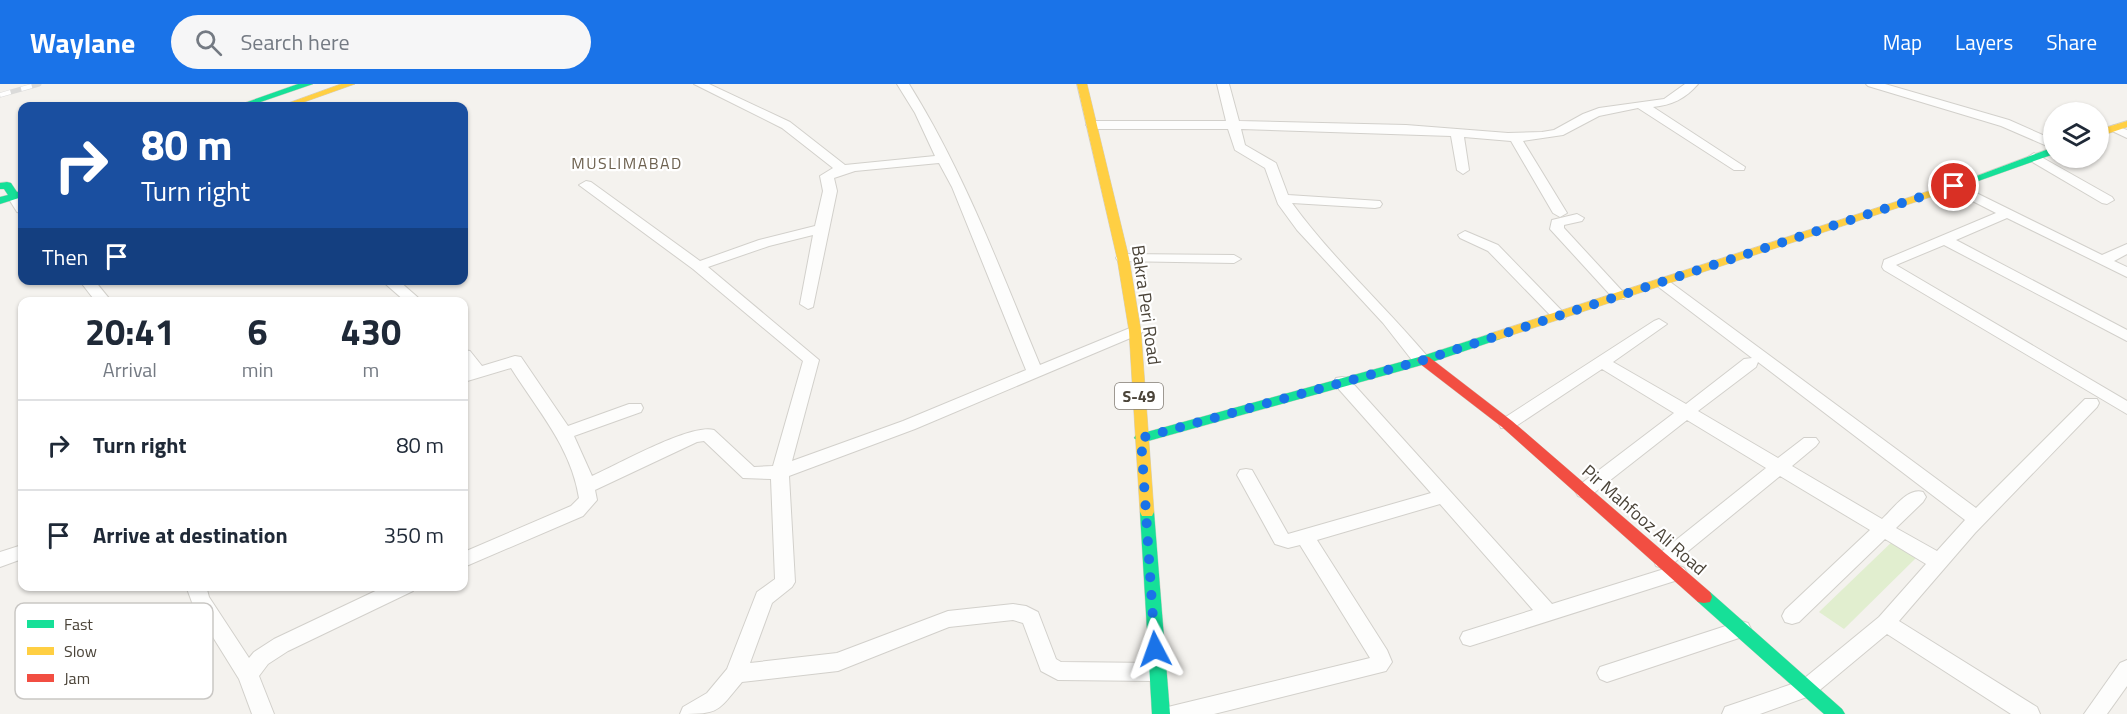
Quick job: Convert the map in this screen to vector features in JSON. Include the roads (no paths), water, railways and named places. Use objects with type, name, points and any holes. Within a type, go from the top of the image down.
[{"type":"main road","points":[[253,102],[308,84]]},
{"type":"main road","points":[[296,102],[350,84]]},
{"type":"main road","name":"Bakra Peri Road","points":[[1082,84],[1124,258],[1135,331],[1156,672],[1161,714]]},
{"type":"main road","points":[[1141,438],[1423,360],[1954,186],[2043,154]]},
{"type":"main road","points":[[0,201],[9,190]]},
{"type":"main road","name":"Pir Mahfooz Ali Road","points":[[1423,360],[1507,424],[1836,714]]},
{"type":"street","points":[[700,84],[786,125],[842,169]]},
{"type":"street","points":[[903,84],[921,113],[958,187],[1035,373]]},
{"type":"street","points":[[1223,84],[1239,147],[1271,166],[1283,199],[1302,226],[1423,360]]},
{"type":"street","points":[[1092,125],[1233,124],[1515,136],[1556,134],[1572,128],[1596,112],[1666,102],[1677,97],[1692,84]]},
{"type":"street","points":[[1872,84],[2005,123],[2043,140]]},
{"type":"street","points":[[1641,105],[1739,167]]},
{"type":"street","points":[[1457,132],[1463,170]]},
{"type":"street","points":[[1515,136],[1560,213]]},
{"type":"street","points":[[2034,157],[2107,200]]},
{"type":"street","points":[[808,304],[830,191],[827,176],[842,169],[885,162],[896,165],[943,159]]},
{"type":"street","points":[[586,185],[698,266],[811,360],[780,472],[785,582],[764,598],[736,674],[714,700],[691,714]]},
{"type":"street","points":[[1954,186],[2127,273]]},
{"type":"street","points":[[9,190],[18,203]]},
{"type":"street","points":[[1283,199],[1375,204]]},
{"type":"street","points":[[2007,213],[1889,263],[1889,267],[2127,408]]},
{"type":"street","points":[[1577,218],[1557,223],[1557,229],[1619,296]]},
{"type":"street","points":[[698,266],[764,243],[821,229]]},
{"type":"street","points":[[1465,235],[1493,248],[1559,316]]},
{"type":"street","points":[[1944,239],[2127,336]]},
{"type":"street","points":[[2102,261],[2127,248]]},
{"type":"street","points":[[1124,258],[1234,260]]},
{"type":"street","points":[[1661,282],[1977,519]]},
{"type":"street","points":[[90,285],[101,297]]},
{"type":"street","points":[[394,285],[410,297]]},
{"type":"street","points":[[1507,424],[1659,324]]},
{"type":"street","points":[[588,486],[694,435],[708,435],[749,473],[780,472],[909,425],[1135,331]]},
{"type":"street","points":[[468,558],[577,511],[588,500],[588,486],[584,471],[563,434],[515,361],[471,374]]},
{"type":"street","points":[[1602,362],[1939,562]]},
{"type":"street","points":[[1584,491],[1750,363]]},
{"type":"street","points":[[1342,382],[1548,614]]},
{"type":"street","points":[[1733,714],[1808,688],[1886,623],[1977,519],[2091,403]]},
{"type":"street","points":[[563,434],[635,408]]},
{"type":"street","points":[[1470,638],[1548,614],[1670,567],[1779,467],[1810,442]]},
{"type":"street","points":[[1246,475],[1282,538],[1288,542],[1444,496]]},
{"type":"street","points":[[1792,616],[1917,497]]},
{"type":"street","points":[[1176,714],[1379,665],[1382,662],[1306,538]]},
{"type":"street","points":[[0,560],[18,553]]},
{"type":"street","points":[[248,675],[261,658],[281,645],[395,591]]},
{"type":"street","points":[[736,674],[838,662],[948,619],[1013,612],[1026,614],[1031,618],[1048,666],[1058,671],[1156,672]]},
{"type":"street","points":[[213,620],[248,675],[263,714]]},
{"type":"street","points":[[1886,623],[2029,714]]},
{"type":"street","points":[[1607,674],[1741,629]]},
{"type":"street","points":[[2095,714],[2127,669]]},
{"type":"railway","points":[[0,95],[39,84]]},
{"type":"district","name":"MUSLIMABAD","points":[[627,163]]}]
